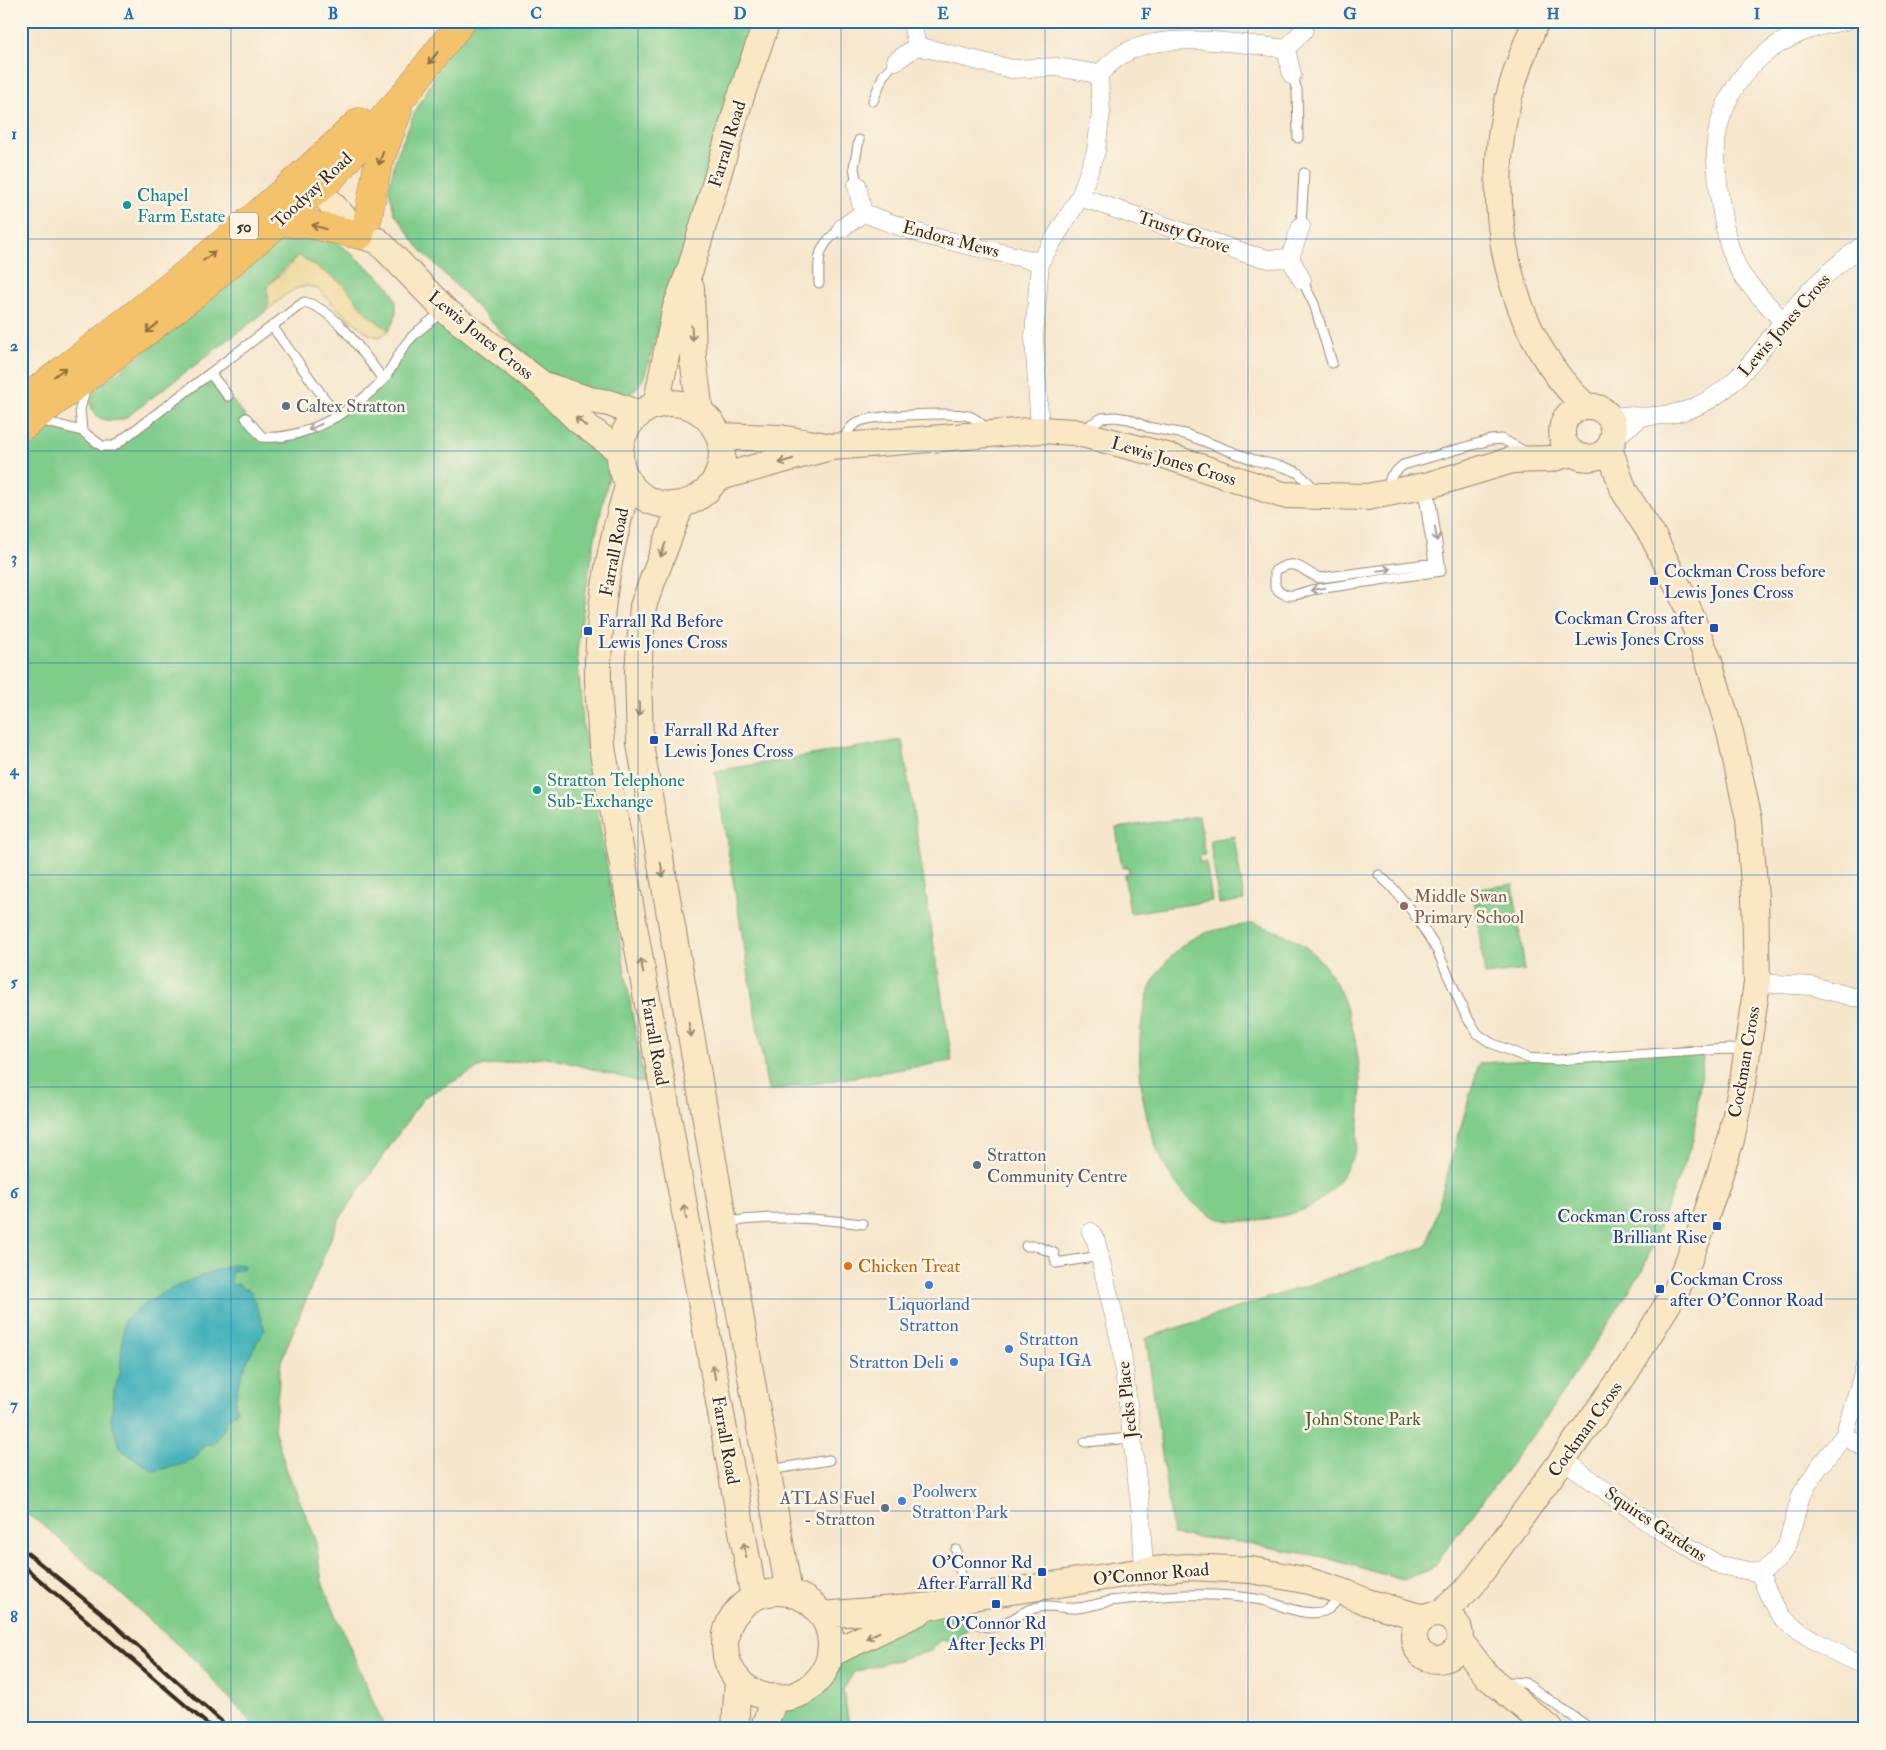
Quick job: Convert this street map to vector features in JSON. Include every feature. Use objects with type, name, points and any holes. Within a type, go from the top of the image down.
[{"type":"main road","name":"Toodyay Road","points":[[25,416],[96,371],[190,298],[278,222],[317,176],[438,21]]},
{"type":"main road","name":"Toodyay Road","points":[[25,416],[171,286],[317,176],[404,95],[462,21]]},
{"type":"main road","name":"Farrall Road","points":[[767,21],[740,99],[691,267],[676,307],[648,410],[626,431],[620,451],[623,473],[629,483],[643,497],[661,504],[681,505],[644,606],[638,670],[640,744],[789,1593]]},
{"type":"main road","name":"Cockman Cross","points":[[1441,1633],[1471,1586],[1626,1372],[1677,1289],[1702,1225],[1730,1140],[1757,984],[1755,897],[1748,820],[1730,732],[1708,662],[1684,599],[1654,538],[1624,491],[1606,476],[1596,436],[1555,374],[1525,321],[1515,293],[1508,264],[1500,203],[1502,129],[1522,54],[1536,21]]},
{"type":"main road","points":[[278,222],[308,224],[337,232],[368,231],[377,170],[404,95]]},
{"type":"main road","name":"Lewis Jones Cross","points":[[317,176],[446,310],[543,385],[578,420],[620,451]]},
{"type":"main road","name":"Farrall Road","points":[[691,267],[690,316],[700,412]]},
{"type":"main road","name":"Cockman Cross","points":[[1555,374],[1564,442],[1596,436]]},
{"type":"main road","name":"Lewis Jones Cross","points":[[543,385],[590,400],[648,410]]},
{"type":"main road","points":[[648,410],[671,403],[687,405],[700,412],[712,423],[719,436],[722,464],[717,478],[708,490],[695,500],[681,505]]},
{"type":"main road","name":"Lewis Jones Cross","points":[[717,478],[838,447],[1040,430],[1084,435],[1167,456],[1283,495],[1367,497],[1426,486],[1517,455],[1562,425]]},
{"type":"main road","name":"Lewis Jones Cross","points":[[719,436],[780,438],[838,447]]},
{"type":"main road","name":"Lewis Jones Cross","points":[[1517,455],[1550,459],[1596,436]]},
{"type":"main road","name":"Farrall Road","points":[[629,483],[619,513],[604,593],[598,664],[602,747],[754,1598]]},
{"type":"main road","name":"O'Connor Road","points":[[821,1614],[933,1606],[966,1598],[1144,1571],[1187,1567],[1251,1570],[1309,1581],[1356,1597],[1393,1626],[1441,1633],[1492,1681],[1550,1729]]},
{"type":"main road","points":[[772,1592],[789,1593],[806,1600],[821,1614],[828,1628],[830,1654],[825,1668],[816,1681],[804,1690],[791,1696],[775,1697],[755,1692],[738,1679],[729,1666],[725,1651],[726,1633],[730,1621],[740,1608],[754,1598],[772,1592]]},
{"type":"main road","name":"O'Connor Road","points":[[830,1654],[933,1606]]},
{"type":"main road","points":[[735,1729],[738,1679]]},
{"type":"main road","points":[[763,1729],[775,1697]]},
{"type":"street","points":[[1783,322],[1739,270],[1722,218],[1716,166],[1718,126],[1734,90],[1756,61],[1788,37],[1826,24],[1845,21]]},
{"type":"street","points":[[912,23],[917,46]]},
{"type":"street","points":[[1286,49],[1307,26]]},
{"type":"street","points":[[1040,430],[1034,337],[1040,262],[1080,197],[1096,151],[1101,112],[1099,74],[1116,57],[1134,48],[1166,42],[1233,41],[1286,49]]},
{"type":"street","points":[[896,61],[917,46],[1012,69],[1056,67],[1099,74]]},
{"type":"street","points":[[1286,49],[1292,75]]},
{"type":"street","points":[[842,228],[863,213],[858,185]]},
{"type":"street","name":"Trusty Grove","points":[[1080,197],[1251,255],[1269,259],[1290,258]]},
{"type":"street","name":"Endora Mews","points":[[863,213],[924,235],[1040,262]]},
{"type":"street","points":[[1301,226],[1290,258],[1302,280]]},
{"type":"street","name":"Lewis Jones Cross","points":[[1596,436],[1642,417],[1686,410],[1707,401],[1730,386],[1750,366],[1783,322],[1840,260],[1865,244]]},
{"type":"street","points":[[1757,984],[1812,986],[1853,997],[1865,997]]},
{"type":"street","name":"Jecks Place","points":[[1091,1232],[1100,1256],[1122,1345],[1141,1514],[1144,1571]]},
{"type":"street","points":[[1865,1367],[1844,1436],[1818,1468],[1801,1495],[1787,1546],[1777,1560],[1760,1573],[1779,1614],[1797,1629],[1848,1660],[1865,1665]]},
{"type":"street","points":[[1844,1436],[1865,1448]]},
{"type":"street","name":"Squires Gardens","points":[[1563,1459],[1653,1526],[1719,1566],[1760,1573]]},
{"type":"lane","points":[[873,101],[883,76],[896,61]]},
{"type":"lane","points":[[1292,75],[1297,90],[1298,138]]},
{"type":"lane","points":[[858,185],[854,167],[859,140]]},
{"type":"lane","points":[[1301,226],[1304,173]]},
{"type":"lane","points":[[819,283],[818,260],[822,246],[842,228]]},
{"type":"lane","points":[[1302,280],[1314,304],[1332,364]]},
{"type":"lane","points":[[25,416],[82,431],[102,446],[114,446],[304,302],[315,305],[333,318],[383,379]]},
{"type":"lane","points":[[246,418],[262,437],[278,439],[310,430],[337,416],[383,379],[410,338],[446,310]]},
{"type":"lane","points":[[272,326],[337,416]]},
{"type":"lane","points":[[82,431],[80,409],[84,391],[96,371]]},
{"type":"lane","points":[[210,373],[228,396]]},
{"type":"lane","points":[[1386,494],[1392,476],[1403,465],[1490,440],[1502,439],[1517,455]]},
{"type":"lane","points":[[1426,486],[1442,572],[1316,589],[1290,596],[1281,594],[1274,587],[1275,571],[1285,565],[1294,564],[1304,568],[1311,575],[1320,578],[1434,563],[1426,486]]},
{"type":"lane","points":[[1379,875],[1392,887],[1412,912],[1437,950],[1466,1016],[1478,1034],[1497,1046],[1528,1058],[1557,1060],[1728,1049],[1747,1050]]},
{"type":"lane","points":[[724,1222],[758,1218],[788,1218],[863,1224]]},
{"type":"lane","points":[[1026,1246],[1047,1249],[1054,1253],[1056,1263],[1100,1256]]},
{"type":"lane","points":[[1086,1442],[1131,1438]]},
{"type":"lane","points":[[768,1471],[829,1460]]},
{"type":"lane","points":[[956,1550],[966,1598],[963,1616],[973,1623],[985,1627],[1002,1626],[1037,1608],[1047,1606],[1079,1608],[1108,1602],[1190,1594],[1264,1601],[1300,1612],[1326,1610],[1356,1597]]},
{"type":"lane","points":[[1492,1681],[1525,1683],[1591,1729]]},
{"type":"green space","points":[[465,21],[758,21],[643,380],[626,400],[566,385],[529,360],[418,247],[394,212],[389,189],[395,160],[414,114]]},
{"type":"green space","points":[[280,233],[326,240],[338,244],[379,277],[392,291],[395,299],[396,308],[389,330],[368,315],[343,284],[298,255],[267,286],[269,304],[265,312],[124,419],[107,420],[95,414],[91,403],[97,388],[207,304],[212,296]]},
{"type":"green space","points":[[445,310],[536,398],[604,458],[609,476],[592,552],[577,651],[583,726],[644,1083],[547,1057],[481,1067],[424,1097],[338,1221],[281,1361],[274,1429],[286,1468],[315,1537],[322,1582],[385,1729],[257,1729],[199,1664],[47,1528],[21,1510],[21,428],[33,419],[82,431],[102,446],[122,441],[210,373],[262,437],[278,439],[337,416],[383,379],[411,338]]},
{"type":"green space","points":[[902,740],[952,1061],[768,1091],[715,771]]},
{"type":"green space","points":[[1199,816],[1205,855],[1199,856],[1199,862],[1206,862],[1212,901],[1130,913],[1124,874],[1129,873],[1128,867],[1122,868],[1116,828]]},
{"type":"green space","points":[[1234,836],[1244,900],[1219,904],[1210,840]]},
{"type":"green space","points":[[1513,884],[1525,970],[1485,975],[1473,890]]},
{"type":"green space","points":[[1254,923],[1279,932],[1309,949],[1329,972],[1349,1014],[1355,1038],[1359,1062],[1360,1109],[1354,1154],[1340,1178],[1324,1197],[1315,1204],[1291,1214],[1254,1220],[1229,1221],[1215,1217],[1191,1200],[1171,1177],[1157,1148],[1146,1115],[1141,1081],[1140,1047],[1143,1016],[1150,988],[1173,954],[1183,945],[1208,932]]},
{"type":"green space","name":"John Stone Park","points":[[1704,1050],[1693,1140],[1642,1271],[1548,1415],[1431,1569],[1403,1580],[1323,1557],[1233,1541],[1173,1535],[1146,1338],[1427,1246],[1479,1063]]},
{"type":"green space","points":[[966,1598],[963,1616],[973,1623],[956,1642],[941,1639],[930,1651],[854,1672],[843,1690],[850,1729],[764,1729],[775,1697],[794,1693],[810,1685],[821,1672],[830,1654]]},
{"type":"sand","points":[[298,255],[343,284],[368,315],[389,330],[380,337],[370,335],[338,309],[318,289],[308,286],[297,288],[265,312],[269,304],[267,286],[285,271]]},
{"type":"water","points":[[236,1264],[243,1265],[244,1268],[231,1272],[231,1285],[239,1284],[243,1289],[248,1289],[252,1293],[265,1330],[249,1357],[239,1382],[235,1403],[237,1411],[227,1419],[214,1444],[205,1444],[194,1459],[188,1460],[184,1464],[153,1471],[123,1451],[117,1440],[111,1420],[114,1390],[120,1374],[124,1321],[163,1293],[206,1274]]},
{"type":"railway","points":[[21,1548],[100,1612],[230,1729]]},
{"type":"railway","points":[[21,1564],[213,1729]]},
{"type":"place","name":"Chapel Farm Estate","points":[[127,205]]},
{"type":"place","name":"Caltex Stratton","points":[[286,406]]},
{"type":"place","name":"Cockman Cross before Lewis Jones Cross","points":[[1654,581]]},
{"type":"place","name":"Cockman Cross after Lewis Jones Cross","points":[[1714,628]]},
{"type":"place","name":"Farrall Rd Before Lewis Jones Cross","points":[[588,631]]},
{"type":"place","name":"Farrall Rd After Lewis Jones Cross","points":[[654,740]]},
{"type":"place","name":"Stratton Telephone Sub-Exchange","points":[[537,790]]},
{"type":"place","name":"Middle Swan Primary School","points":[[1404,906]]},
{"type":"place","name":"Stratton Community Centre","points":[[977,1165]]},
{"type":"place","name":"Cockman Cross after Brilliant Rise","points":[[1717,1226]]},
{"type":"place","name":"Chicken Treat","points":[[848,1266]]},
{"type":"place","name":"Liquorland Stratton","points":[[929,1285]]},
{"type":"place","name":"Cockman Cross after O'Connor Road","points":[[1660,1289]]},
{"type":"place","name":"Stratton Supa IGA","points":[[1009,1349]]},
{"type":"place","name":"Stratton Deli","points":[[954,1362]]},
{"type":"place","name":"Poolwerx Stratton Park","points":[[902,1501]]},
{"type":"place","name":"ATLAS Fuel - Stratton","points":[[885,1508]]},
{"type":"place","name":"O'Connor Rd After Farrall Rd","points":[[1042,1572]]},
{"type":"place","name":"O'Connor Rd After Jecks Pl","points":[[996,1604]]}]
